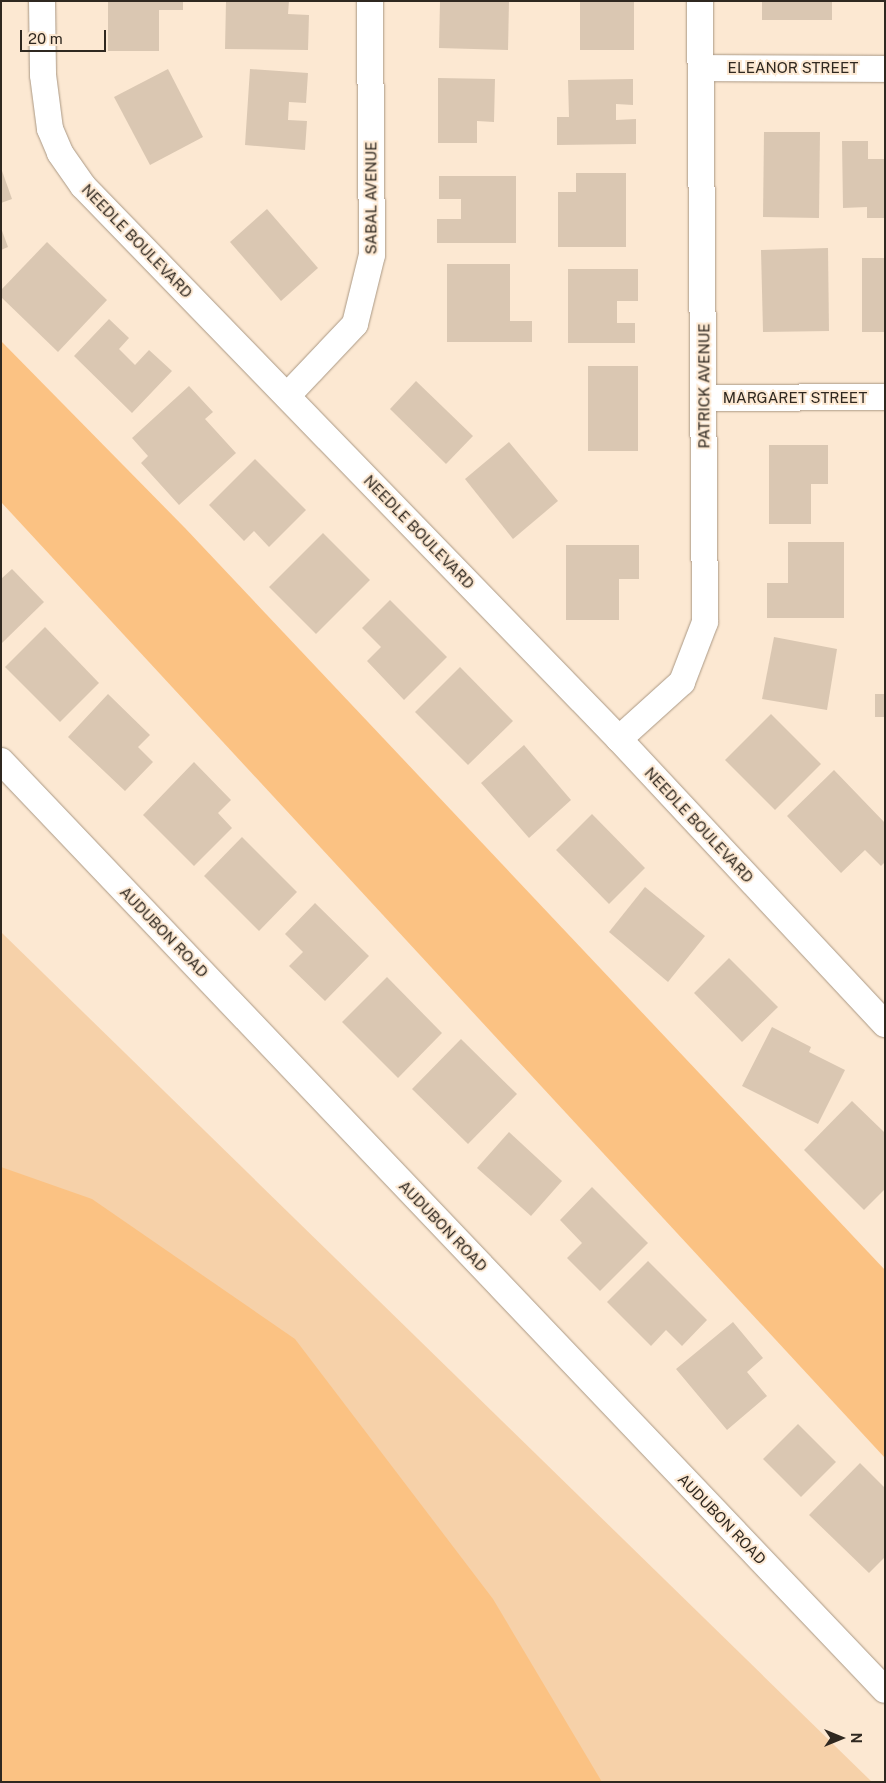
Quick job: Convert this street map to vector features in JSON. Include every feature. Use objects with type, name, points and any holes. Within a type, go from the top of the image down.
[{"type":"street","name":"NEEDLE BOULEVARD","points":[[42,1],[43,75],[50,129],[60,153],[83,186],[620,739],[885,1024]]},
{"type":"street","name":"SABAL AVENUE","points":[[286,396],[355,324],[372,255],[370,1]]},
{"type":"street","name":"PATRICK AVENUE","points":[[620,739],[682,682],[705,622],[705,398],[700,1]]},
{"type":"street","name":"ELEANOR STREET","points":[[701,68],[885,69]]},
{"type":"street","name":"MARGARET STREET","points":[[705,398],[885,398]]},
{"type":"street","name":"AUDUBON ROAD","points":[[1,761],[885,1690]]},
{"type":"shaded area","points":[[1,341],[185,528],[885,1270],[885,1458],[1,502]]},
{"type":"shaded area","points":[[1,932],[872,1782],[1,1782]]},
{"type":"shaded area","points":[[1,1167],[92,1199],[295,1339],[493,1599],[602,1782],[1,1782]]},
{"type":"building","points":[[108,1],[183,1],[183,10],[159,10],[159,51],[108,51]]},
{"type":"building","points":[[226,1],[289,1],[288,14],[309,15],[308,50],[225,49]]},
{"type":"building","points":[[440,1],[509,1],[508,50],[439,48]]},
{"type":"building","points":[[580,1],[634,1],[634,50],[580,50]]},
{"type":"building","points":[[762,1],[832,1],[832,20],[762,20]]},
{"type":"building","points":[[168,69],[203,137],[150,165],[114,97]]},
{"type":"building","points":[[250,69],[308,73],[306,103],[289,102],[288,120],[307,121],[305,150],[245,145]]},
{"type":"building","points":[[438,78],[495,79],[494,122],[477,121],[477,143],[438,143]]},
{"type":"building","points":[[633,79],[633,105],[616,104],[616,120],[636,119],[636,144],[557,145],[557,117],[569,117],[568,80]]},
{"type":"building","points":[[764,132],[820,132],[819,218],[763,217]]},
{"type":"building","points":[[842,141],[868,141],[868,159],[885,159],[885,218],[867,218],[867,207],[843,208]]},
{"type":"building","points":[[1,168],[12,199],[1,203]]},
{"type":"building","points":[[576,173],[626,173],[626,247],[558,247],[558,192],[576,192]]},
{"type":"building","points":[[439,176],[516,176],[516,243],[437,243],[437,219],[461,219],[461,199],[439,199]]},
{"type":"building","points":[[267,209],[318,268],[281,301],[230,242]]},
{"type":"building","points":[[1,228],[8,247],[1,250]]},
{"type":"building","points":[[47,242],[107,300],[58,352],[1,297],[1,290]]},
{"type":"building","points":[[828,248],[829,331],[763,332],[761,250]]},
{"type":"building","points":[[862,258],[885,258],[885,332],[862,332]]},
{"type":"building","points":[[447,264],[510,264],[510,321],[532,321],[532,342],[447,342]]},
{"type":"building","points":[[568,269],[638,269],[638,301],[617,301],[617,323],[635,323],[635,343],[568,343]]},
{"type":"building","points":[[109,319],[129,338],[119,349],[135,365],[149,350],[172,371],[132,413],[74,356]]},
{"type":"building","points":[[588,366],[638,366],[638,451],[588,451]]},
{"type":"building","points":[[416,381],[473,436],[446,464],[390,409]]},
{"type":"building","points":[[189,386],[213,412],[205,419],[236,453],[179,505],[141,463],[148,456],[132,438]]},
{"type":"building","points":[[509,442],[558,501],[513,539],[465,479]]},
{"type":"building","points":[[769,445],[828,445],[828,484],[811,484],[811,524],[769,524]]},
{"type":"building","points":[[255,459],[306,510],[269,547],[254,531],[244,541],[209,505]]},
{"type":"building","points":[[323,533],[370,580],[316,634],[269,587]]},
{"type":"building","points":[[788,542],[844,542],[844,618],[767,618],[767,583],[788,583]]},
{"type":"building","points":[[566,545],[639,545],[639,579],[619,579],[619,620],[566,620]]},
{"type":"building","points":[[12,569],[44,602],[1,644],[1,579]]},
{"type":"building","points":[[390,600],[447,657],[404,700],[367,661],[381,647],[362,628]]},
{"type":"building","points":[[45,627],[99,683],[60,722],[5,667]]},
{"type":"building","points":[[774,637],[837,649],[827,710],[762,699]]},
{"type":"building","points":[[460,667],[513,721],[468,765],[415,712]]},
{"type":"building","points":[[108,694],[150,735],[138,747],[153,762],[125,791],[68,737]]},
{"type":"building","points":[[875,694],[885,694],[885,717],[875,717]]},
{"type":"building","points":[[771,714],[821,764],[775,810],[725,760]]},
{"type":"building","points":[[524,745],[571,800],[529,838],[481,783]]},
{"type":"building","points":[[194,762],[231,800],[218,813],[232,828],[194,866],[143,815]]},
{"type":"building","points":[[834,770],[885,823],[885,862],[881,866],[865,850],[841,873],[787,816]]},
{"type":"building","points":[[592,814],[645,868],[609,904],[556,850]]},
{"type":"building","points":[[242,837],[297,892],[259,931],[204,876]]},
{"type":"building","points":[[645,887],[705,936],[668,982],[609,932]]},
{"type":"building","points":[[315,903],[369,956],[325,1001],[289,966],[303,952],[285,934]]},
{"type":"building","points":[[729,958],[778,1007],[742,1042],[694,993]]},
{"type":"building","points":[[387,977],[442,1033],[398,1078],[342,1022]]},
{"type":"building","points":[[772,1027],[811,1047],[809,1052],[845,1070],[818,1124],[742,1086]]},
{"type":"building","points":[[461,1039],[517,1094],[468,1144],[412,1089]]},
{"type":"building","points":[[852,1101],[885,1133],[885,1189],[864,1210],[804,1150]]},
{"type":"building","points":[[509,1132],[562,1181],[531,1216],[477,1168]]},
{"type":"building","points":[[592,1187],[648,1243],[600,1291],[567,1258],[582,1243],[560,1220]]},
{"type":"building","points":[[648,1261],[707,1320],[682,1346],[666,1330],[651,1346],[607,1302]]},
{"type":"building","points":[[733,1322],[763,1358],[747,1372],[767,1396],[727,1430],[676,1369]]},
{"type":"building","points":[[798,1424],[836,1462],[801,1497],[763,1459]]},
{"type":"building","points":[[860,1463],[885,1488],[885,1557],[869,1573],[809,1515]]}]
